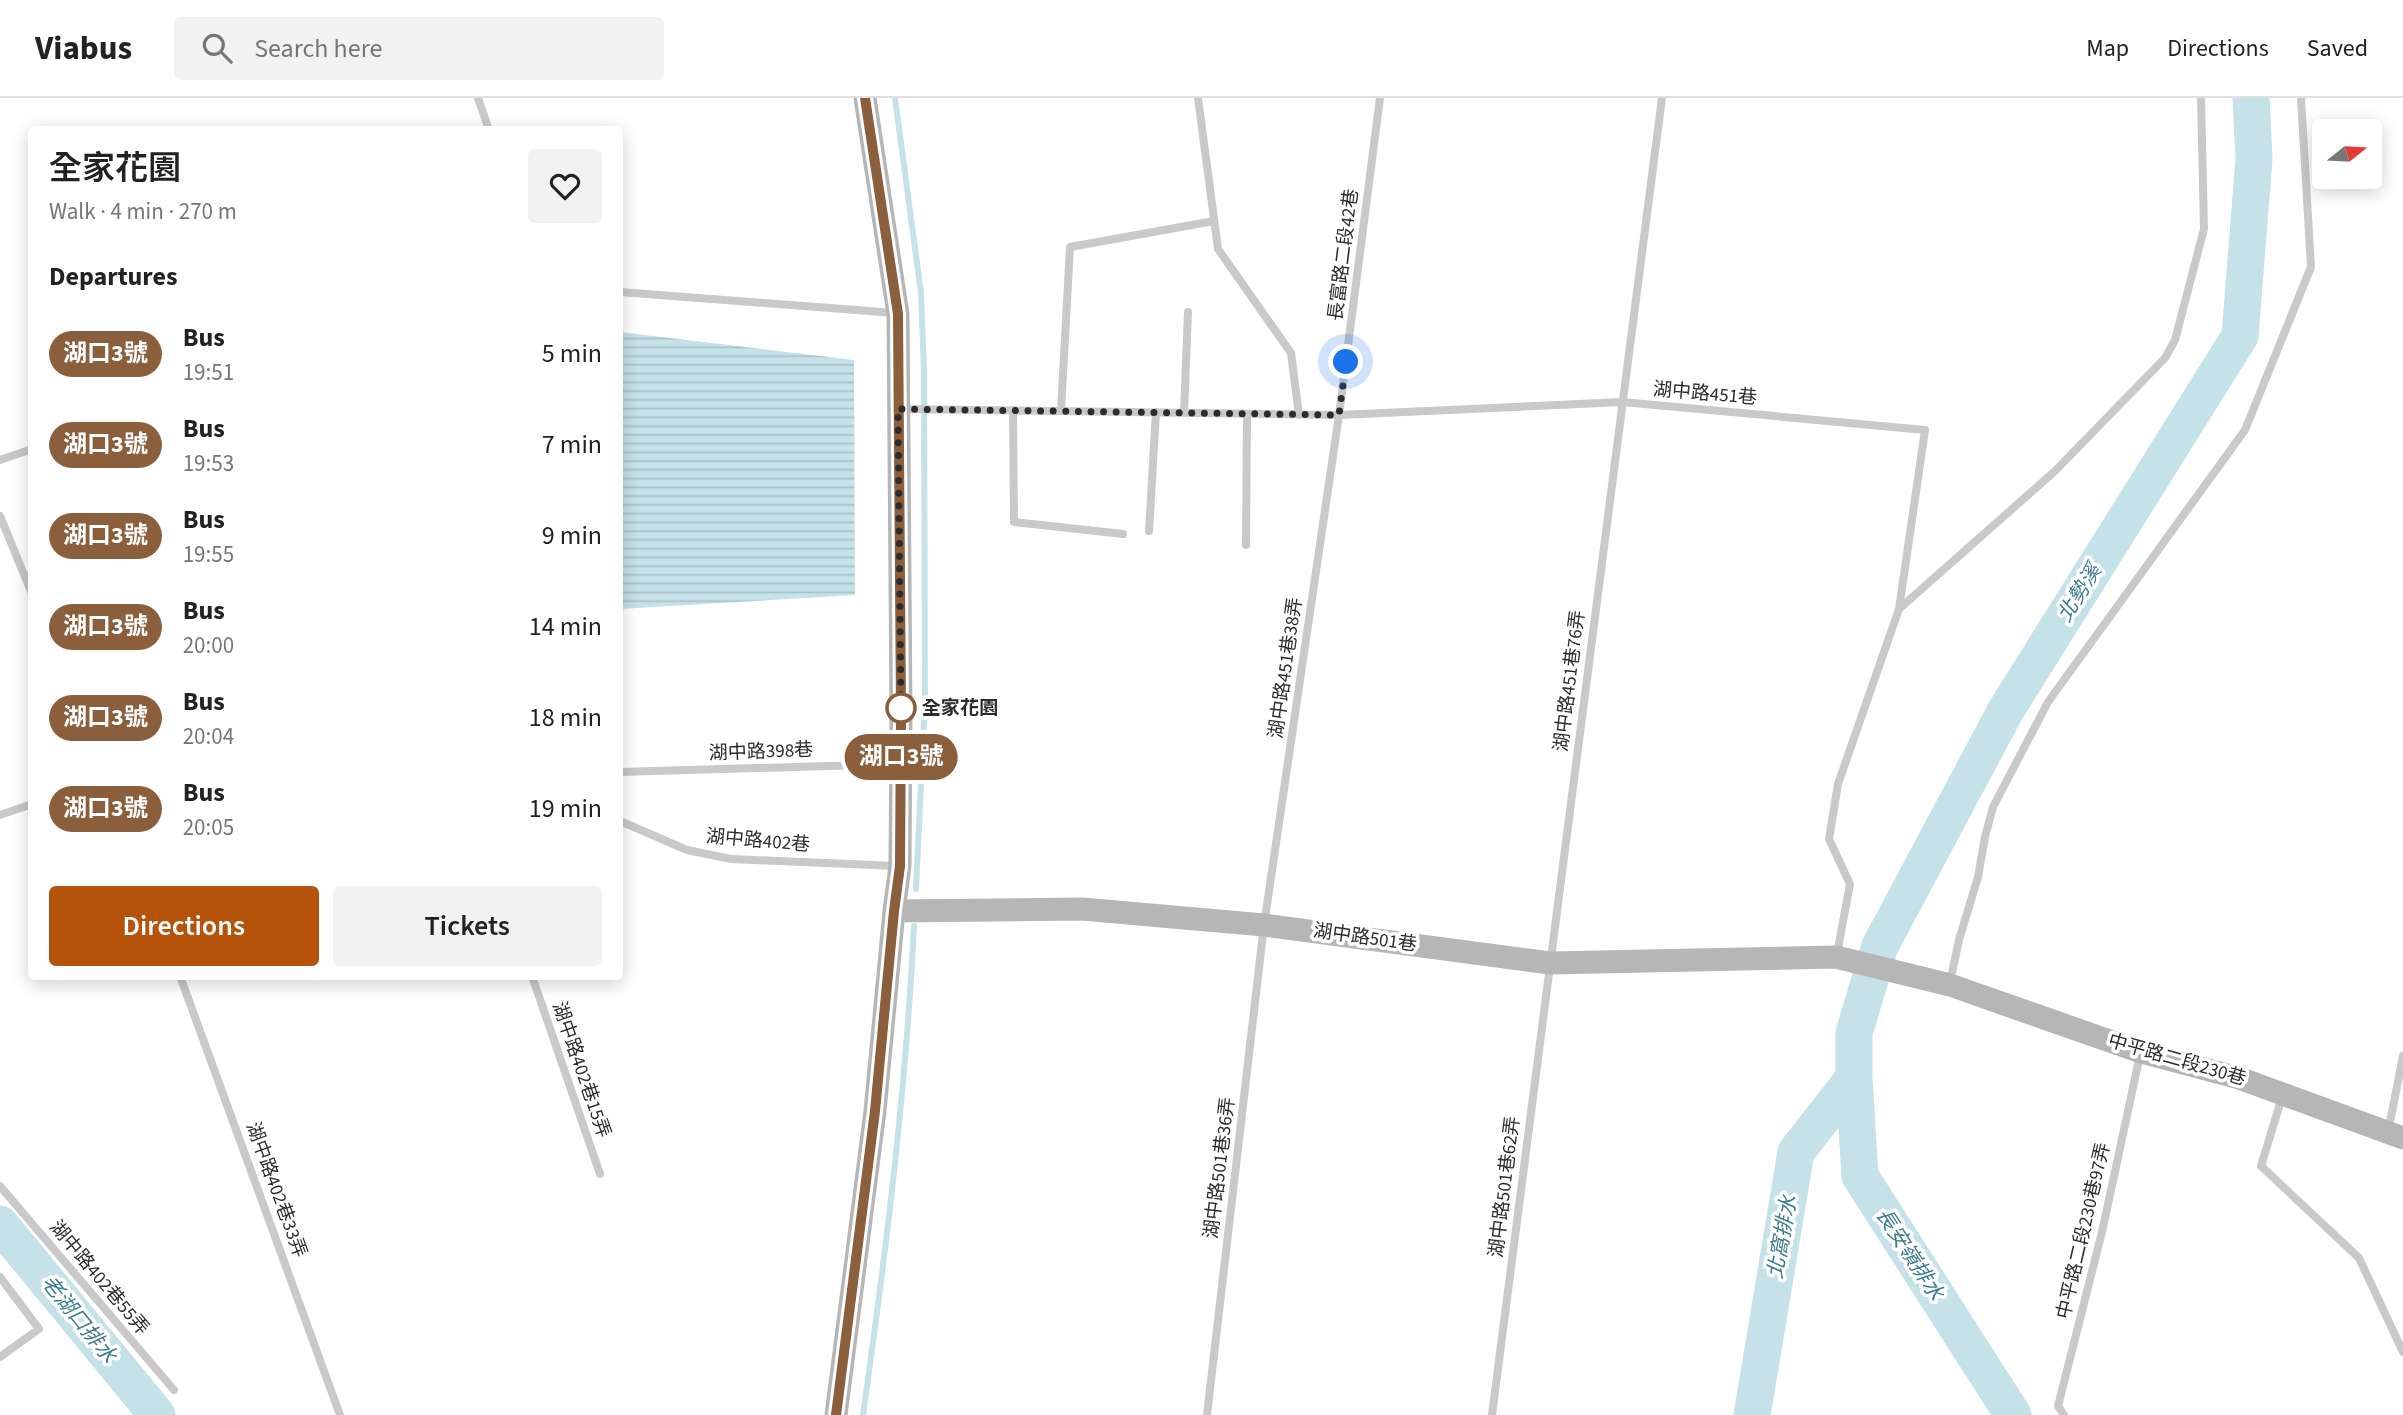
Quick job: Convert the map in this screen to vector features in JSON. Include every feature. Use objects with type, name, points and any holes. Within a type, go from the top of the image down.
[{"type":"street","points":[[836,1415],[875,1111],[900,866],[898,314],[865,98]]},
{"type":"street","name":"湖中路501巷","points":[[894,911],[1082,909],[1264,925],[1549,963],[1836,957]]},
{"type":"street","name":"中平路二段230巷","points":[[1836,957],[1950,985],[2141,1052],[2239,1078],[2395,1135]]},
{"type":"lane","points":[[478,98],[488,126]]},
{"type":"lane","points":[[1198,98],[1218,249],[1291,353],[1299,415]]},
{"type":"lane","name":"長富路二段42巷","points":[[1339,415],[1380,98]]},
{"type":"lane","name":"湖中路451巷76弄","points":[[1549,963],[1662,98]]},
{"type":"lane","points":[[1899,609],[2055,471],[2165,358],[2175,340],[2204,229],[2201,98]]},
{"type":"lane","points":[[1950,985],[1993,807],[2048,702],[2245,430],[2311,267],[2301,98]]},
{"type":"lane","points":[[1060,411],[1070,247],[1214,221]]},
{"type":"lane","points":[[623,292],[898,314]]},
{"type":"lane","points":[[1184,413],[1188,312]]},
{"type":"lane","name":"湖中路451巷","points":[[898,409],[1339,415],[1622,402],[1925,430],[1899,609],[1838,784],[1829,839],[1850,884],[1836,957]]},
{"type":"lane","points":[[1013,410],[1014,522],[1123,534]]},
{"type":"lane","points":[[1149,531],[1156,412]]},
{"type":"lane","points":[[1246,545],[1247,414]]},
{"type":"lane","name":"湖中路451巷38弄","points":[[1264,925],[1339,415]]},
{"type":"lane","points":[[0,460],[28,450]]},
{"type":"lane","points":[[0,516],[28,584]]},
{"type":"lane","name":"湖中路398巷","points":[[623,772],[901,764]]},
{"type":"lane","points":[[0,816],[28,806]]},
{"type":"lane","name":"湖中路402巷","points":[[623,822],[687,850],[731,859],[900,866]]},
{"type":"lane","name":"湖中路501巷36弄","points":[[1207,1415],[1264,925]]},
{"type":"lane","name":"湖中路501巷62弄","points":[[1492,1415],[1549,963]]},
{"type":"lane","name":"湖中路402巷33弄","points":[[181,980],[340,1415]]},
{"type":"lane","name":"湖中路402巷15弄","points":[[533,980],[600,1174]]},
{"type":"lane","name":"中平路二段230巷97弄","points":[[2064,1415],[2058,1406],[2102,1232],[2141,1052]]},
{"type":"lane","points":[[2395,1135],[2403,1055]]},
{"type":"lane","points":[[2283,1094],[2261,1166],[2359,1258],[2403,1352]]},
{"type":"lane","name":"湖中路402巷55弄","points":[[0,1186],[174,1390]]},
{"type":"lane","points":[[0,1277],[39,1329],[0,1357]]},
{"type":"water","points":[[623,332],[854,360],[855,595],[623,609]]},
{"type":"waterway","points":[[895,98],[921,293],[924,372],[925,700],[916,889]]},
{"type":"waterway","name":"北勢溪","points":[[2013,1415],[1860,1176],[1854,1033],[1880,946],[2006,710],[2240,336],[2254,159],[2251,98]]},
{"type":"waterway","points":[[863,1415],[894,1171],[914,926]]},
{"type":"waterway","name":"北窩排水","points":[[1752,1415],[1796,1152],[1854,1078]]},
{"type":"waterway","name":"老湖口排水","points":[[0,1224],[157,1415]]},
{"type":"bus line","name":"湖口3號","points":[[836,1415],[875,1111],[900,866],[898,314],[865,98]]},
{"type":"place","name":"全家花園","points":[[901,708]]},
{"type":"route","points":[[901,708],[901,714],[898,409],[1339,415],[1346,362]]},
{"type":"water label","name":"長安嶺排水","points":[[1910,1254]]}]
